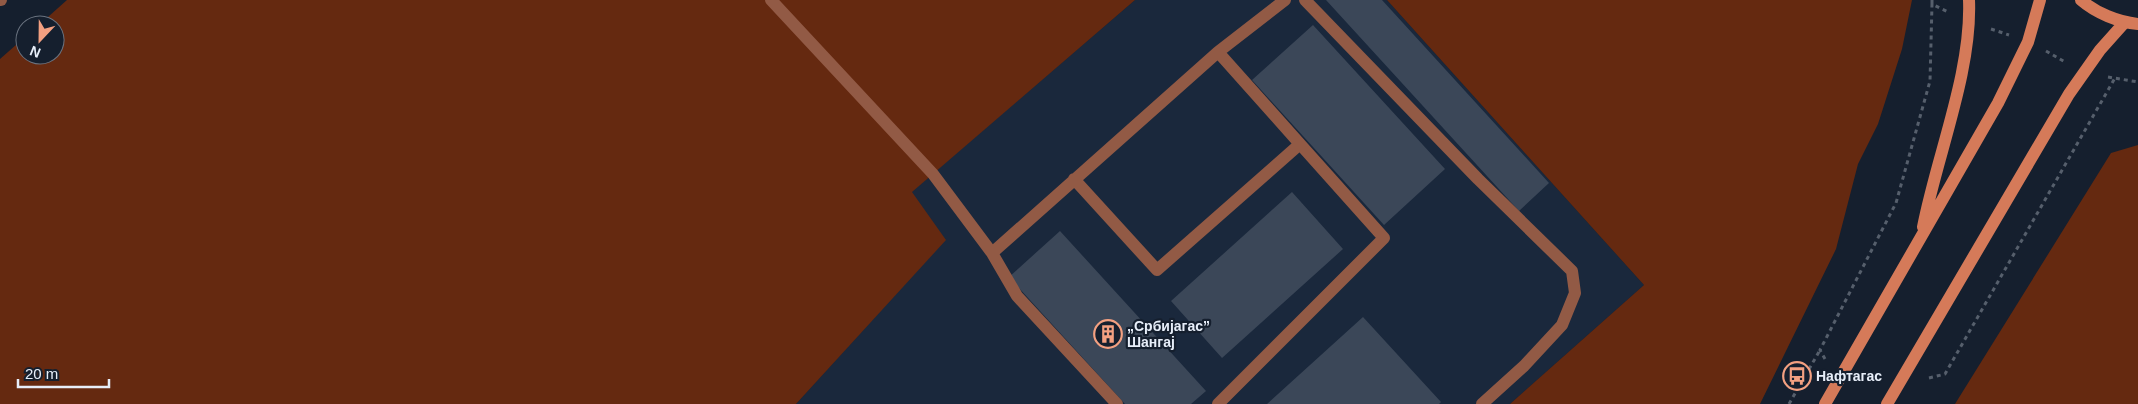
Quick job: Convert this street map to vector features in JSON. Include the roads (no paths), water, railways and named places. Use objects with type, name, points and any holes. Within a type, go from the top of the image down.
[{"type":"main road","points":[[1922,237],[1931,184],[1962,72],[1970,22],[1969,0]]},
{"type":"main road","points":[[1825,404],[1998,103],[2028,42],[2040,0]]},
{"type":"main road","points":[[2081,0],[2089,7],[2125,22],[2138,24]]},
{"type":"main road","points":[[1887,404],[2083,72],[2125,22]]},
{"type":"lane","points":[[771,0],[933,174],[992,253],[1017,296],[1116,404]]},
{"type":"lane","points":[[992,253],[1218,52],[1285,0]]},
{"type":"lane","points":[[1305,0],[1478,179],[1572,271],[1575,293],[1562,325],[1524,366],[1482,404]]},
{"type":"lane","points":[[1218,52],[1384,238],[1218,404]]},
{"type":"lane","points":[[1074,179],[1157,270],[1300,144]]},
{"type":"place","name":"„Србијагас” Шангај","points":[[1108,334]]},
{"type":"place","name":"Нафтагас","points":[[1797,376]]}]
